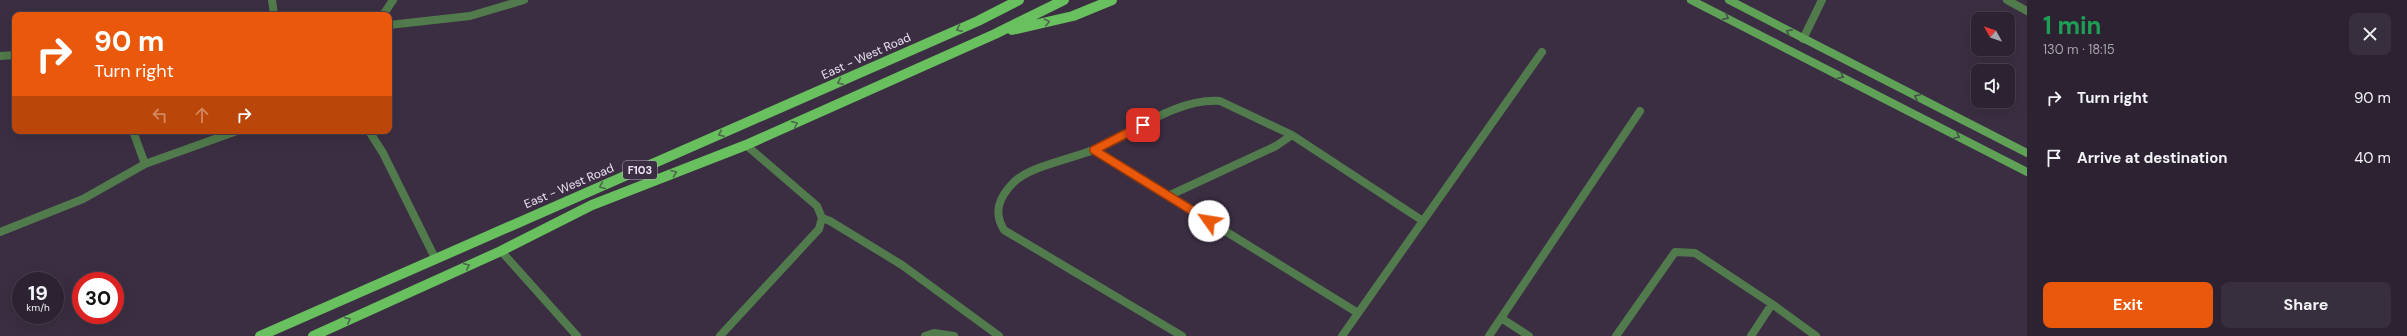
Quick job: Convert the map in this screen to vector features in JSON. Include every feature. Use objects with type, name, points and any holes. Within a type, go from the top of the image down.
[{"type":"main road","points":[[978,21],[1002,0]]},
{"type":"main road","name":"East - West Road","points":[[260,336],[978,21],[1019,0]]},
{"type":"main road","name":"F103","points":[[313,336],[501,251],[592,205],[746,145],[995,34],[1064,0]]},
{"type":"main road","points":[[995,34],[1073,16],[1112,0]]},
{"type":"main road","points":[[1691,0],[2027,172]]},
{"type":"main road","points":[[1729,0],[2027,153]]},
{"type":"street","points":[[272,0],[274,12]]},
{"type":"street","points":[[385,12],[393,0]]},
{"type":"street","points":[[392,25],[470,16],[524,0]]},
{"type":"street","points":[[1803,39],[1822,0]]},
{"type":"street","points":[[2007,0],[2027,11]]},
{"type":"street","points":[[1342,336],[1542,52]]},
{"type":"street","points":[[0,56],[12,55]]},
{"type":"street","points":[[1182,336],[1004,230],[998,220],[999,202],[1014,182],[1030,172],[1094,150],[1168,112],[1209,100],[1220,101],[1292,135],[1423,221]]},
{"type":"street","points":[[1488,336],[1640,111]]},
{"type":"street","points":[[134,134],[145,164]]},
{"type":"street","points":[[0,232],[83,199],[145,164],[229,134]]},
{"type":"street","points":[[371,134],[383,153],[435,258]]},
{"type":"street","points":[[1168,196],[1276,146],[1292,135]]},
{"type":"street","points":[[720,336],[819,228],[822,218],[817,206],[746,145]]},
{"type":"street","points":[[1094,150],[1358,313]]},
{"type":"street","points":[[822,218],[830,220],[902,265],[1000,336]]},
{"type":"street","points":[[501,251],[577,336]]},
{"type":"street","points":[[1616,336],[1675,252],[1695,254],[1772,304],[1816,336]]},
{"type":"street","points":[[1751,336],[1772,304]]},
{"type":"street","points":[[1501,318],[1529,336]]},
{"type":"street","points":[[925,336],[934,334],[954,336]]},
{"type":"route","points":[[1143,125],[1094,150],[1209,221]]}]
